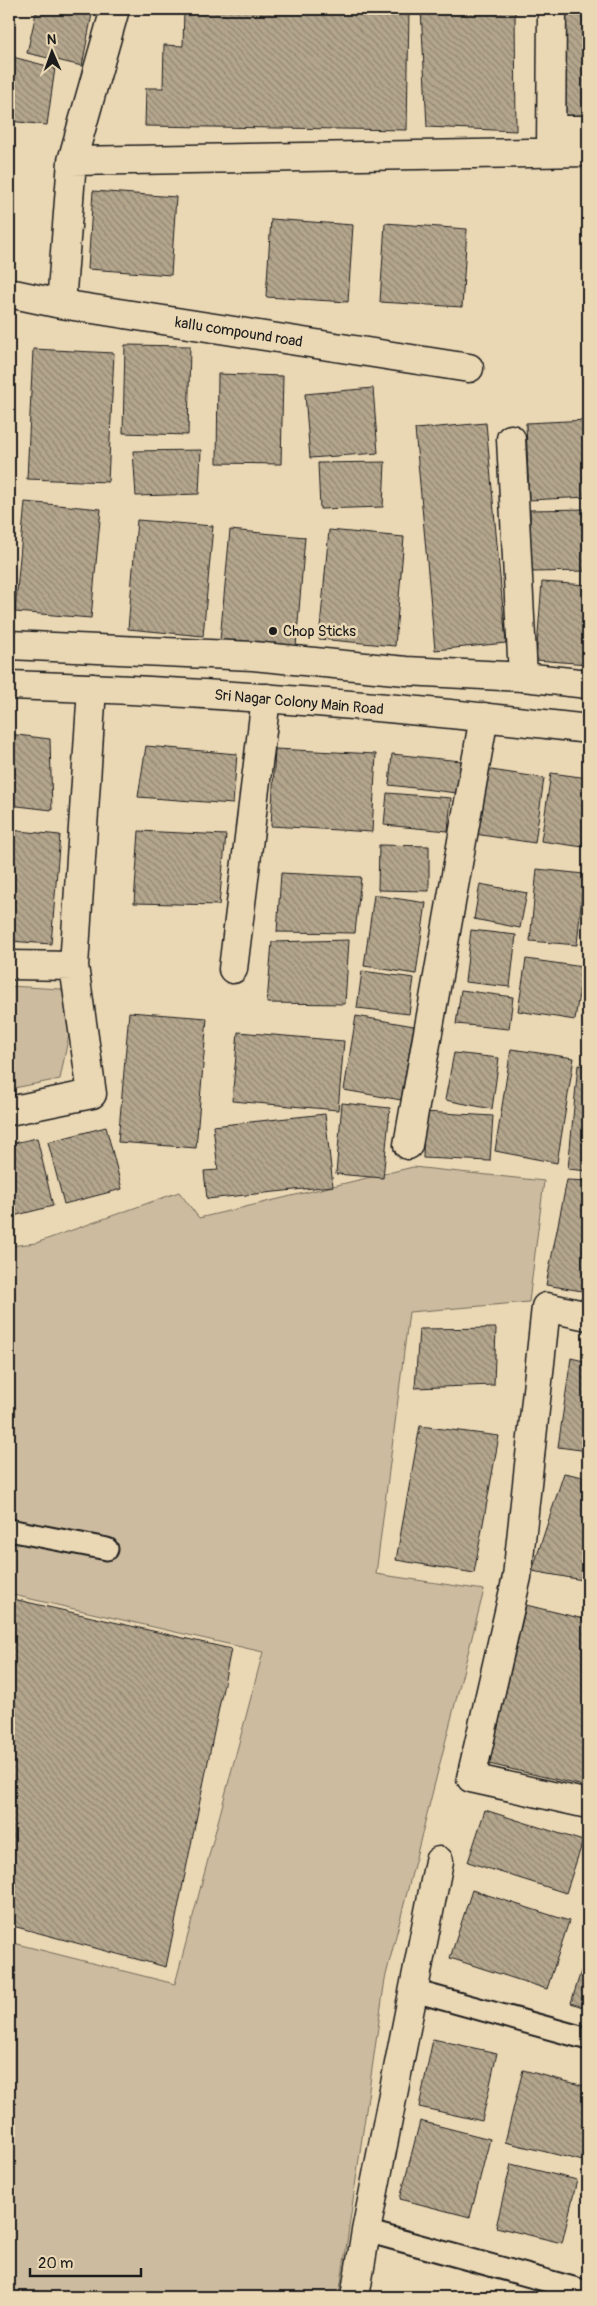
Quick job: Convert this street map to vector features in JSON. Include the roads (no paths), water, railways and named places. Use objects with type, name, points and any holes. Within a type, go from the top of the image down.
[{"type":"street","points":[[61,304],[72,161],[115,9]]},
{"type":"street","points":[[552,9],[552,141]]},
{"type":"street","points":[[72,161],[552,141],[588,130]]},
{"type":"street","points":[[552,141],[588,152]]},
{"type":"street","name":"kallu compound road","points":[[9,293],[61,304],[469,368]]},
{"type":"street","points":[[511,439],[523,677]]},
{"type":"street","points":[[9,645],[253,656],[406,671],[523,677],[588,684]]},
{"type":"street","name":"Sri Nagar Colony Main Road","points":[[9,685],[266,698],[588,729]]},
{"type":"street","points":[[9,1111],[92,1094],[74,966],[92,688]]},
{"type":"street","points":[[233,970],[266,698]]},
{"type":"street","points":[[408,1145],[484,718]]},
{"type":"street","points":[[9,965],[74,966]]},
{"type":"street","points":[[588,1316],[546,1307],[517,1577],[471,1778],[588,1804]]},
{"type":"street","points":[[355,2297],[366,2231],[439,1862]]},
{"type":"lane","points":[[9,1530],[107,1549]]},
{"type":"lane","points":[[414,1991],[588,2039]]},
{"type":"lane","points":[[366,2231],[588,2292]]},
{"type":"place","name":"Chop Sticks","points":[[273,631]]}]
